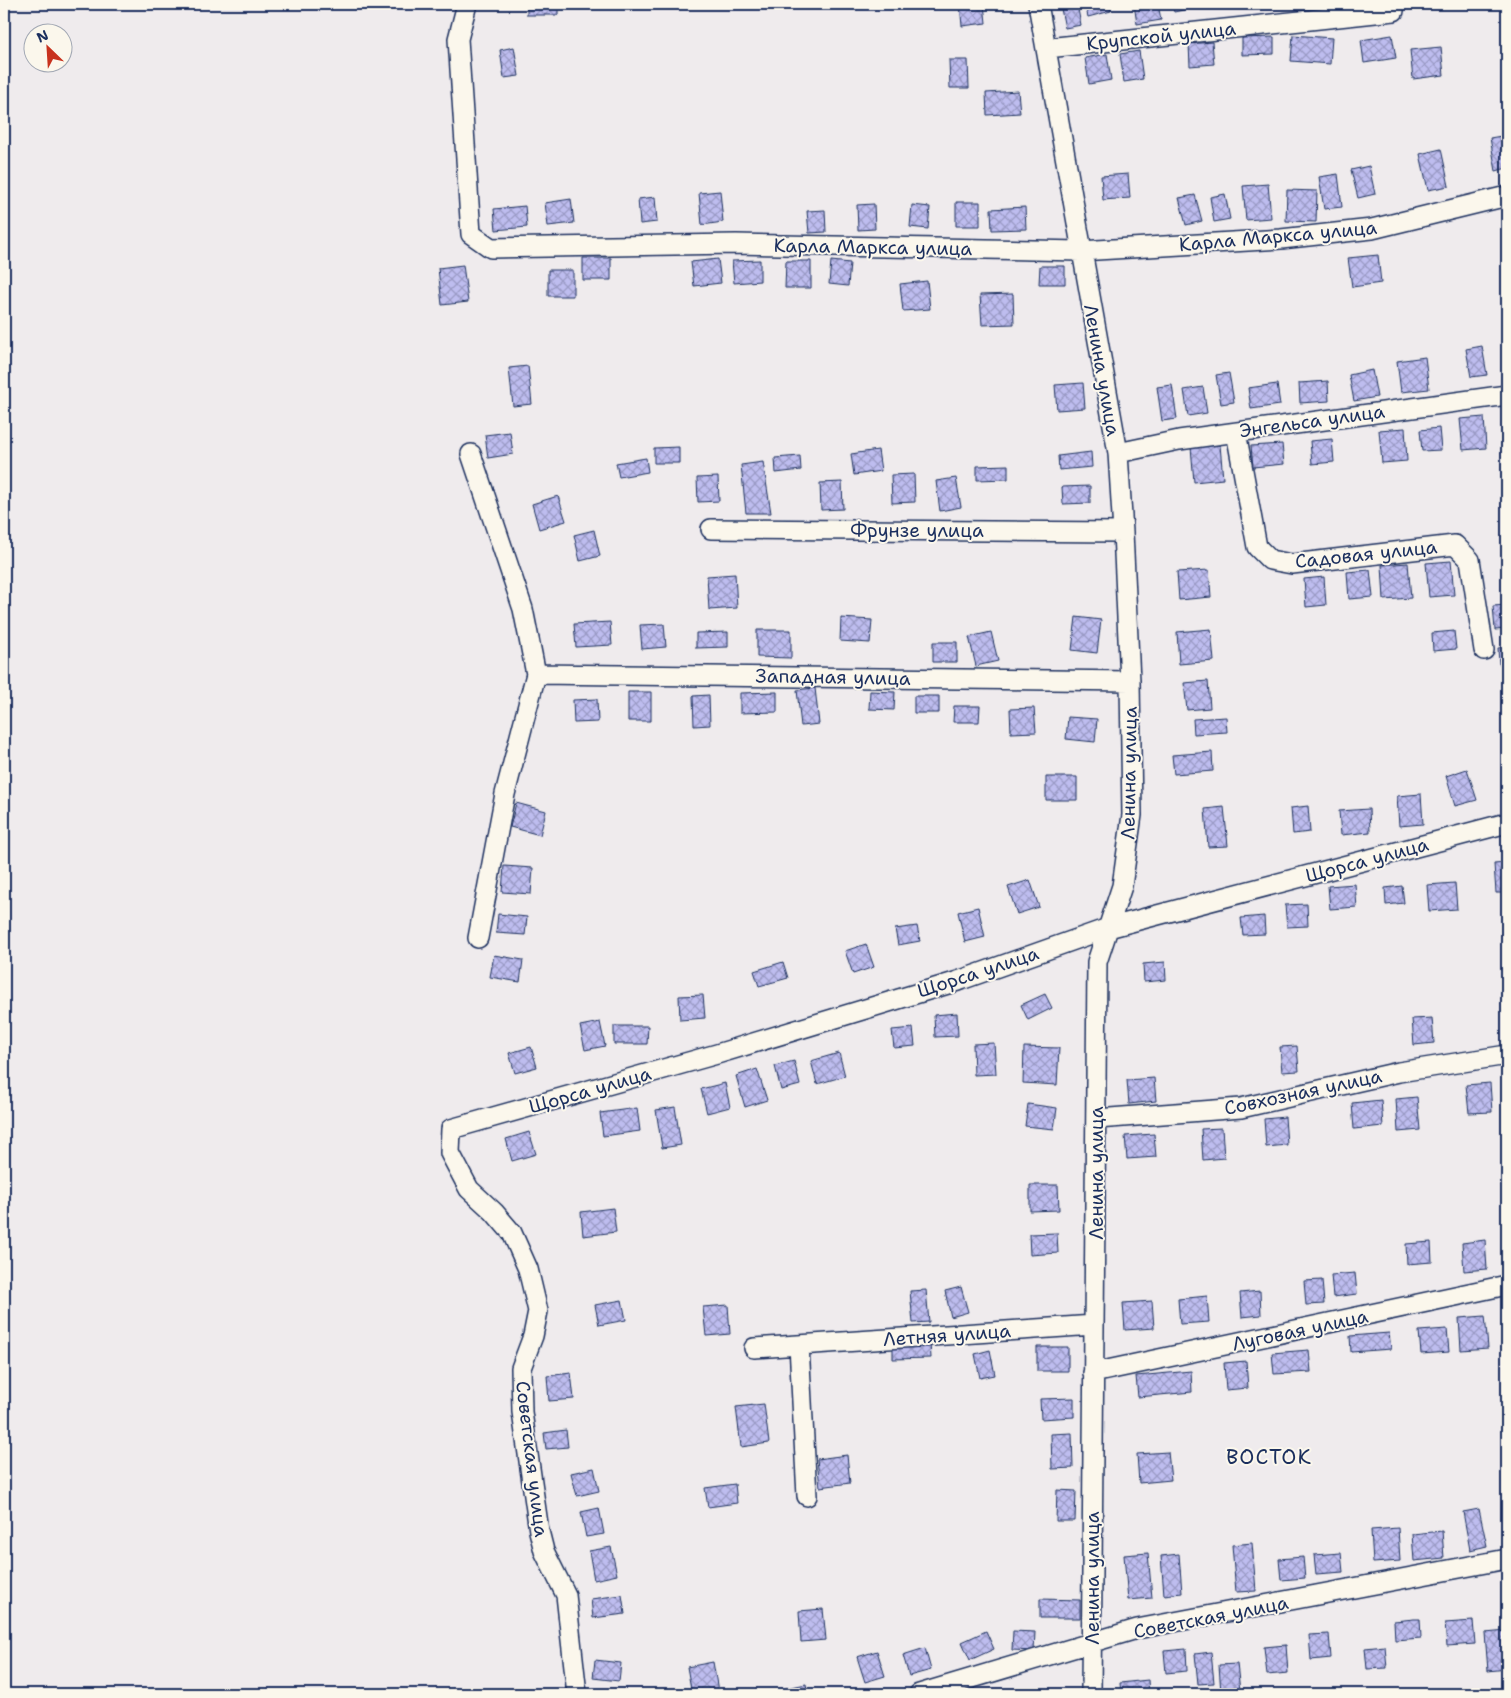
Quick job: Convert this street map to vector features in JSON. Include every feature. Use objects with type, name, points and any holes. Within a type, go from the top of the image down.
[{"type":"street","name":"Карла Маркса улица","points":[[467,4],[458,39],[471,234],[490,248],[736,244],[1080,251],[1281,239],[1372,229],[1507,196]]},
{"type":"street","name":"Ленина улица","points":[[1038,4],[1080,251],[1118,453],[1130,681],[1132,815],[1122,886],[1097,962],[1091,1694]]},
{"type":"street","name":"Крупской улица","points":[[1046,48],[1394,11]]},
{"type":"street","name":"Энгельса улица","points":[[1118,453],[1179,440],[1507,395]]},
{"type":"street","name":"Садовая улица","points":[[1236,432],[1257,548],[1270,560],[1292,564],[1456,545],[1470,560],[1484,650]]},
{"type":"street","points":[[471,454],[523,609],[536,674],[505,794],[478,938]]},
{"type":"street","name":"Фрунзе улица","points":[[710,529],[1123,532]]},
{"type":"street","name":"Западная улица","points":[[536,674],[1130,681]]},
{"type":"street","name":"Щорса улица","points":[[451,1129],[717,1054],[958,981],[1108,928],[1507,823]]},
{"type":"street","name":"Совхозная улица","points":[[1097,1119],[1241,1108],[1399,1072],[1507,1055]]},
{"type":"street","name":"Советская улица","points":[[451,1129],[450,1153],[469,1189],[494,1212],[512,1233],[528,1269],[538,1311],[533,1336],[521,1368],[522,1412],[539,1531],[544,1550],[566,1596],[578,1694]]},
{"type":"street","name":"Луговая улица","points":[[1093,1373],[1507,1286]]},
{"type":"street","name":"Летняя улица","points":[[754,1348],[1094,1325]]},
{"type":"street","points":[[799,1345],[807,1496]]},
{"type":"street","name":"Советская улица","points":[[919,1694],[1137,1629],[1507,1559]]},
{"type":"building","points":[[527,4],[558,4],[558,15],[527,15]]},
{"type":"building","points":[[960,4],[984,4],[986,23],[962,26]]},
{"type":"building","points":[[1060,4],[1077,4],[1081,25],[1065,28]]},
{"type":"building","points":[[1085,4],[1109,4],[1111,11],[1088,17]]},
{"type":"building","points":[[1134,4],[1158,4],[1161,20],[1137,24]]},
{"type":"building","points":[[1172,4],[1186,4],[1188,9],[1174,12]]},
{"type":"building","points":[[1243,4],[1263,4],[1263,8],[1243,9]]},
{"type":"building","points":[[1293,35],[1332,38],[1330,64],[1291,61]]},
{"type":"building","points":[[1392,35],[1396,58],[1364,63],[1361,40]]},
{"type":"building","points":[[1274,37],[1274,54],[1242,55],[1242,38]]},
{"type":"building","points":[[1212,42],[1214,64],[1190,66],[1189,44]]},
{"type":"building","points":[[514,47],[519,76],[504,78],[500,50]]},
{"type":"building","points":[[1441,47],[1444,75],[1413,79],[1410,50]]},
{"type":"building","points":[[1139,51],[1143,79],[1124,82],[1120,54]]},
{"type":"building","points":[[1107,54],[1111,80],[1089,84],[1085,58]]},
{"type":"building","points":[[949,60],[968,60],[969,88],[950,88]]},
{"type":"building","points":[[1018,91],[1020,113],[987,115],[986,93]]},
{"type":"building","points":[[1507,135],[1507,168],[1496,171],[1490,138]]},
{"type":"building","points":[[1441,149],[1449,186],[1428,190],[1420,154]]},
{"type":"building","points":[[1369,166],[1375,194],[1358,198],[1351,170]]},
{"type":"building","points":[[1128,174],[1130,198],[1103,200],[1101,176]]},
{"type":"building","points":[[1338,174],[1342,207],[1324,209],[1319,177]]},
{"type":"building","points":[[1268,184],[1271,218],[1246,220],[1243,186]]},
{"type":"building","points":[[1287,190],[1317,191],[1316,222],[1286,221]]},
{"type":"building","points":[[720,191],[723,222],[702,225],[699,193]]},
{"type":"building","points":[[1225,194],[1230,219],[1214,222],[1210,197]]},
{"type":"building","points":[[1195,195],[1202,221],[1186,225],[1179,198]]},
{"type":"building","points":[[655,197],[657,222],[640,224],[638,199]]},
{"type":"building","points":[[571,199],[574,223],[548,226],[545,203]]},
{"type":"building","points":[[956,202],[980,202],[980,226],[956,226]]},
{"type":"building","points":[[874,204],[875,229],[858,230],[857,205]]},
{"type":"building","points":[[912,205],[930,207],[928,229],[910,227]]},
{"type":"building","points":[[525,206],[527,227],[496,230],[494,209]]},
{"type":"building","points":[[1025,207],[1026,229],[992,230],[991,209]]},
{"type":"building","points":[[825,210],[826,232],[809,233],[807,211]]},
{"type":"building","points":[[1378,255],[1381,283],[1352,287],[1348,258]]},
{"type":"building","points":[[583,258],[611,258],[611,280],[583,280]]},
{"type":"building","points":[[718,259],[721,283],[694,286],[691,262]]},
{"type":"building","points":[[760,260],[760,281],[734,283],[732,261]]},
{"type":"building","points":[[786,261],[811,261],[811,288],[785,288]]},
{"type":"building","points":[[831,261],[850,263],[848,286],[829,284]]},
{"type":"building","points":[[463,265],[468,302],[442,305],[438,268]]},
{"type":"building","points":[[1040,266],[1065,266],[1065,284],[1039,284]]},
{"type":"building","points":[[548,270],[573,270],[573,296],[548,296]]},
{"type":"building","points":[[927,281],[930,309],[903,311],[900,284]]},
{"type":"building","points":[[1013,294],[1014,324],[982,325],[980,295]]},
{"type":"building","points":[[1482,346],[1487,375],[1471,377],[1466,349]]},
{"type":"building","points":[[1425,357],[1429,389],[1401,392],[1397,361]]},
{"type":"building","points":[[528,366],[532,404],[513,406],[509,368]]},
{"type":"building","points":[[1372,370],[1377,397],[1354,401],[1349,375]]},
{"type":"building","points":[[1229,373],[1234,402],[1221,404],[1216,375]]},
{"type":"building","points":[[1328,381],[1329,401],[1300,403],[1299,383]]},
{"type":"building","points":[[1083,383],[1085,408],[1057,410],[1055,385]]},
{"type":"building","points":[[1277,384],[1280,405],[1251,409],[1248,388]]},
{"type":"building","points":[[1172,385],[1177,419],[1162,421],[1157,387]]},
{"type":"building","points":[[1203,387],[1207,413],[1188,416],[1184,390]]},
{"type":"building","points":[[1484,417],[1486,448],[1463,450],[1460,419]]},
{"type":"building","points":[[1405,428],[1407,461],[1382,463],[1379,430]]},
{"type":"building","points":[[1439,428],[1441,450],[1422,451],[1420,430]]},
{"type":"building","points":[[510,432],[513,454],[488,458],[485,435]]},
{"type":"building","points":[[1332,439],[1334,462],[1312,464],[1310,441]]},
{"type":"building","points":[[1282,444],[1284,464],[1253,467],[1251,446]]},
{"type":"building","points":[[1220,445],[1223,479],[1194,482],[1191,447]]},
{"type":"building","points":[[679,447],[679,463],[654,463],[654,448]]},
{"type":"building","points":[[878,450],[881,471],[854,475],[851,454]]},
{"type":"building","points":[[1091,452],[1092,467],[1059,470],[1058,456]]},
{"type":"building","points":[[800,456],[801,470],[776,473],[775,458]]},
{"type":"building","points":[[646,458],[648,472],[619,477],[616,463]]},
{"type":"building","points":[[763,462],[771,513],[746,513],[741,465]]},
{"type":"building","points":[[1008,465],[1008,479],[977,480],[977,466]]},
{"type":"building","points":[[914,474],[915,502],[892,503],[891,475]]},
{"type":"building","points":[[718,477],[719,501],[698,502],[697,478]]},
{"type":"building","points":[[956,478],[961,507],[940,511],[936,481]]},
{"type":"building","points":[[842,482],[843,509],[821,510],[820,483]]},
{"type":"building","points":[[1090,486],[1090,503],[1063,504],[1062,487]]},
{"type":"building","points":[[558,496],[566,521],[539,529],[532,504]]},
{"type":"building","points":[[594,530],[600,556],[580,561],[574,535]]},
{"type":"building","points":[[1451,561],[1454,595],[1429,597],[1426,563]]},
{"type":"building","points":[[1408,563],[1411,598],[1384,600],[1382,565]]},
{"type":"building","points":[[1209,570],[1211,597],[1179,600],[1177,572]]},
{"type":"building","points":[[1370,570],[1373,597],[1349,599],[1347,572]]},
{"type":"building","points":[[735,574],[737,608],[709,610],[707,576]]},
{"type":"building","points":[[1324,577],[1326,605],[1306,607],[1304,579]]},
{"type":"building","points":[[1507,605],[1507,629],[1495,630],[1493,606]]},
{"type":"building","points":[[1076,617],[1101,620],[1097,653],[1072,650]]},
{"type":"building","points":[[841,618],[872,620],[870,643],[840,641]]},
{"type":"building","points":[[610,622],[612,645],[576,647],[574,624]]},
{"type":"building","points":[[664,624],[666,647],[642,649],[640,625]]},
{"type":"building","points":[[1211,629],[1214,661],[1179,664],[1177,632]]},
{"type":"building","points":[[757,630],[791,630],[791,658],[757,657]]},
{"type":"building","points":[[1454,631],[1456,649],[1433,651],[1432,633]]},
{"type":"building","points":[[728,632],[728,647],[696,648],[696,633]]},
{"type":"building","points":[[991,632],[998,661],[976,666],[969,637]]},
{"type":"building","points":[[933,642],[957,642],[957,662],[933,662]]},
{"type":"building","points":[[1507,647],[1507,664],[1499,664],[1498,648]]},
{"type":"building","points":[[1208,681],[1210,708],[1187,710],[1184,683]]},
{"type":"building","points":[[815,688],[819,724],[801,726],[797,690]]},
{"type":"building","points":[[870,691],[895,692],[894,710],[869,709]]},
{"type":"building","points":[[628,692],[651,692],[651,721],[628,721]]},
{"type":"building","points":[[777,692],[777,712],[740,713],[740,693]]},
{"type":"building","points":[[709,695],[710,725],[694,726],[693,696]]},
{"type":"building","points":[[914,696],[939,696],[939,713],[914,713]]},
{"type":"building","points":[[597,699],[598,722],[574,723],[573,700]]},
{"type":"building","points":[[954,706],[980,706],[979,722],[953,722]]},
{"type":"building","points":[[1034,708],[1036,732],[1011,733],[1010,709]]},
{"type":"building","points":[[1068,717],[1097,719],[1095,742],[1066,739]]},
{"type":"building","points":[[1226,717],[1227,732],[1194,734],[1193,719]]},
{"type":"building","points":[[1212,752],[1213,771],[1174,774],[1172,755]]},
{"type":"building","points":[[1467,769],[1477,800],[1455,806],[1446,776]]},
{"type":"building","points":[[1046,777],[1077,777],[1077,800],[1046,800]]},
{"type":"building","points":[[1421,794],[1423,824],[1399,826],[1397,796]]},
{"type":"building","points":[[516,803],[546,811],[540,835],[510,827]]},
{"type":"building","points":[[1308,806],[1310,832],[1293,834],[1291,808]]},
{"type":"building","points":[[1224,807],[1228,846],[1208,847],[1205,809]]},
{"type":"building","points":[[1369,809],[1370,832],[1341,835],[1339,811]]},
{"type":"building","points":[[1507,863],[1507,893],[1496,893],[1494,864]]},
{"type":"building","points":[[504,866],[533,868],[531,894],[502,892]]},
{"type":"building","points":[[1030,880],[1039,907],[1017,914],[1008,887]]},
{"type":"building","points":[[1455,883],[1457,909],[1429,911],[1427,885]]},
{"type":"building","points":[[1355,884],[1357,907],[1330,909],[1328,886]]},
{"type":"building","points":[[1402,886],[1404,903],[1386,905],[1385,888]]},
{"type":"building","points":[[1307,904],[1308,926],[1287,927],[1285,905]]},
{"type":"building","points":[[978,907],[985,937],[965,942],[958,912]]},
{"type":"building","points":[[498,914],[527,917],[525,935],[496,933]]},
{"type":"building","points":[[1264,916],[1265,934],[1243,935],[1241,918]]},
{"type":"building","points":[[917,926],[920,941],[898,945],[895,929]]},
{"type":"building","points":[[866,944],[874,967],[853,974],[845,951]]},
{"type":"building","points":[[494,955],[523,960],[520,982],[490,977]]},
{"type":"building","points":[[783,962],[788,978],[759,986],[754,971]]},
{"type":"building","points":[[1165,962],[1166,980],[1144,982],[1143,964]]},
{"type":"building","points":[[1045,994],[1052,1008],[1028,1020],[1021,1005]]},
{"type":"building","points":[[703,995],[705,1018],[680,1020],[679,996]]},
{"type":"building","points":[[957,1013],[958,1036],[935,1037],[934,1015]]},
{"type":"building","points":[[1432,1018],[1434,1043],[1414,1045],[1412,1019]]},
{"type":"building","points":[[600,1022],[605,1046],[585,1050],[580,1026]]},
{"type":"building","points":[[614,1026],[648,1026],[647,1044],[614,1044]]},
{"type":"building","points":[[913,1028],[915,1046],[894,1048],[892,1030]]},
{"type":"building","points":[[994,1043],[996,1074],[974,1075],[973,1044]]},
{"type":"building","points":[[1297,1046],[1299,1071],[1282,1072],[1280,1047]]},
{"type":"building","points":[[531,1047],[537,1067],[515,1073],[509,1053]]},
{"type":"building","points":[[1024,1047],[1059,1048],[1057,1085],[1023,1083]]},
{"type":"building","points":[[839,1053],[845,1076],[817,1084],[811,1061]]},
{"type":"building","points":[[794,1061],[800,1085],[781,1090],[775,1066]]},
{"type":"building","points":[[757,1069],[767,1100],[745,1107],[736,1076]]},
{"type":"building","points":[[1154,1078],[1156,1101],[1129,1104],[1127,1080]]},
{"type":"building","points":[[725,1083],[730,1107],[707,1113],[701,1089]]},
{"type":"building","points":[[1490,1083],[1492,1112],[1469,1113],[1466,1085]]},
{"type":"building","points":[[1417,1097],[1420,1130],[1398,1132],[1396,1099]]},
{"type":"building","points":[[1381,1100],[1383,1126],[1354,1129],[1352,1103]]},
{"type":"building","points":[[1028,1104],[1057,1108],[1054,1129],[1025,1126]]},
{"type":"building","points":[[675,1107],[681,1145],[662,1148],[656,1110]]},
{"type":"building","points":[[637,1108],[640,1131],[603,1136],[600,1113]]},
{"type":"building","points":[[1285,1117],[1287,1145],[1266,1147],[1264,1119]]},
{"type":"building","points":[[1222,1128],[1224,1158],[1203,1160],[1201,1129]]},
{"type":"building","points":[[529,1132],[536,1154],[512,1161],[506,1139]]},
{"type":"building","points":[[1154,1134],[1156,1157],[1127,1159],[1125,1136]]},
{"type":"building","points":[[1030,1185],[1058,1185],[1059,1210],[1030,1211]]},
{"type":"building","points":[[613,1208],[616,1232],[583,1236],[581,1212]]},
{"type":"building","points":[[1057,1233],[1058,1253],[1030,1255],[1029,1234]]},
{"type":"building","points":[[1485,1240],[1487,1269],[1464,1271],[1462,1243]]},
{"type":"building","points":[[1431,1242],[1432,1262],[1407,1264],[1406,1244]]},
{"type":"building","points":[[1355,1273],[1357,1294],[1333,1297],[1331,1275]]},
{"type":"building","points":[[1322,1280],[1324,1304],[1306,1305],[1304,1281]]},
{"type":"building","points":[[961,1287],[968,1312],[951,1317],[945,1291]]},
{"type":"building","points":[[926,1290],[929,1322],[913,1323],[910,1291]]},
{"type":"building","points":[[1260,1291],[1261,1315],[1242,1317],[1240,1293]]},
{"type":"building","points":[[1207,1296],[1209,1322],[1180,1324],[1178,1299]]},
{"type":"building","points":[[622,1300],[626,1320],[599,1325],[595,1305]]},
{"type":"building","points":[[1152,1301],[1154,1328],[1125,1330],[1123,1303]]},
{"type":"building","points":[[728,1305],[730,1334],[706,1336],[703,1307]]},
{"type":"building","points":[[1485,1316],[1488,1348],[1461,1350],[1459,1318]]},
{"type":"building","points":[[1447,1329],[1449,1352],[1421,1354],[1419,1331]]},
{"type":"building","points":[[1389,1333],[1391,1349],[1351,1352],[1350,1336]]},
{"type":"building","points":[[930,1343],[931,1358],[893,1359],[893,1345]]},
{"type":"building","points":[[1037,1347],[1068,1347],[1068,1371],[1037,1371]]},
{"type":"building","points":[[990,1350],[995,1375],[980,1378],[975,1354]]},
{"type":"building","points":[[1309,1350],[1311,1372],[1274,1374],[1272,1353]]},
{"type":"building","points":[[1246,1361],[1248,1388],[1226,1390],[1224,1363]]},
{"type":"building","points":[[1191,1371],[1192,1392],[1138,1397],[1136,1376]]},
{"type":"building","points":[[571,1373],[574,1399],[549,1401],[547,1376]]},
{"type":"building","points":[[1074,1398],[1074,1417],[1041,1419],[1040,1399]]},
{"type":"building","points":[[764,1404],[769,1443],[741,1447],[736,1407]]},
{"type":"building","points":[[566,1430],[568,1447],[546,1449],[544,1433]]},
{"type":"building","points":[[1072,1433],[1073,1468],[1052,1469],[1051,1434]]},
{"type":"building","points":[[1168,1452],[1171,1480],[1139,1483],[1137,1454]]},
{"type":"building","points":[[847,1455],[850,1483],[820,1487],[817,1459]]},
{"type":"building","points":[[594,1468],[599,1491],[577,1496],[571,1473]]},
{"type":"building","points":[[735,1484],[737,1503],[708,1507],[705,1488]]},
{"type":"building","points":[[1057,1490],[1076,1491],[1075,1521],[1056,1521]]},
{"type":"building","points":[[599,1508],[604,1534],[586,1537],[581,1512]]},
{"type":"building","points":[[1479,1509],[1487,1546],[1470,1550],[1463,1512]]},
{"type":"building","points":[[1398,1528],[1400,1561],[1373,1563],[1371,1530]]},
{"type":"building","points":[[1442,1531],[1444,1558],[1414,1561],[1412,1534]]},
{"type":"building","points":[[1252,1543],[1256,1591],[1236,1592],[1232,1545]]},
{"type":"building","points":[[611,1547],[617,1575],[594,1580],[589,1551]]},
{"type":"building","points":[[1148,1553],[1152,1598],[1128,1600],[1124,1555]]},
{"type":"building","points":[[1341,1553],[1343,1572],[1316,1574],[1314,1555]]},
{"type":"building","points":[[1179,1554],[1182,1593],[1164,1595],[1161,1556]]},
{"type":"building","points":[[1303,1557],[1305,1578],[1281,1580],[1279,1559]]},
{"type":"building","points":[[622,1595],[625,1614],[593,1618],[591,1599]]},
{"type":"building","points":[[1040,1599],[1080,1600],[1080,1618],[1040,1618]]},
{"type":"building","points":[[823,1609],[826,1640],[801,1642],[799,1611]]},
{"type":"building","points":[[1420,1619],[1421,1638],[1395,1640],[1394,1621]]},
{"type":"building","points":[[1473,1621],[1475,1644],[1447,1646],[1445,1623]]},
{"type":"building","points":[[986,1631],[994,1649],[970,1660],[962,1642]]},
{"type":"building","points":[[1013,1631],[1035,1632],[1034,1651],[1012,1650]]},
{"type":"building","points":[[1507,1631],[1507,1669],[1488,1671],[1485,1633]]},
{"type":"building","points":[[1329,1634],[1331,1658],[1311,1660],[1309,1635]]},
{"type":"building","points":[[1286,1645],[1288,1673],[1267,1675],[1264,1647]]},
{"type":"building","points":[[1385,1646],[1387,1668],[1367,1669],[1365,1648]]},
{"type":"building","points":[[925,1648],[931,1670],[909,1676],[903,1655]]},
{"type":"building","points":[[1186,1649],[1187,1671],[1166,1673],[1164,1651]]},
{"type":"building","points":[[877,1651],[885,1676],[865,1682],[857,1657]]},
{"type":"building","points":[[1211,1652],[1214,1683],[1198,1684],[1195,1654]]},
{"type":"building","points":[[595,1660],[621,1663],[619,1681],[593,1678]]},
{"type":"building","points":[[713,1662],[718,1691],[692,1694],[687,1667]]},
{"type":"building","points":[[1237,1664],[1240,1691],[1221,1693],[1219,1665]]},
{"type":"building","points":[[1148,1680],[1149,1694],[1121,1694],[1120,1683]]},
{"type":"building","points":[[806,1684],[808,1694],[783,1694],[782,1689]]},
{"type":"district","name":"ВОСТОК","points":[[1269,1457]]}]
